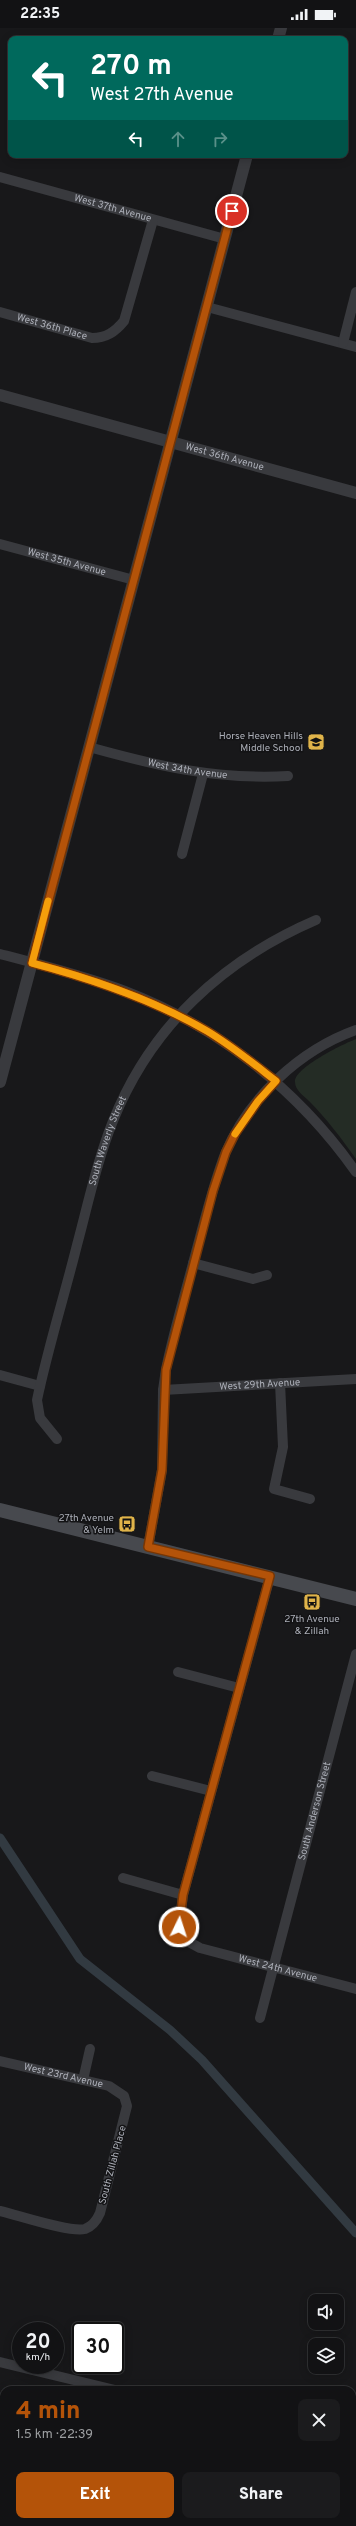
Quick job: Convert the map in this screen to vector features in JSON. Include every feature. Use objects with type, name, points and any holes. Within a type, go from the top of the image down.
[{"type":"main road","points":[[0,1510],[270,1576],[356,1599]]},
{"type":"street","points":[[1,1078],[246,158]]},
{"type":"street","name":"West 37th Avenue","points":[[0,177],[225,239]]},
{"type":"street","name":"West 36th Place","points":[[0,312],[92,338],[105,336],[116,331],[124,321],[153,220]]},
{"type":"street","points":[[342,343],[356,292]]},
{"type":"street","points":[[207,307],[356,347]]},
{"type":"street","name":"West 36th Avenue","points":[[0,395],[356,493]]},
{"type":"street","name":"West 35th Avenue","points":[[0,544],[134,580]]},
{"type":"street","name":"West 34th Avenue","points":[[89,747],[152,764],[203,774],[262,778],[288,776]]},
{"type":"street","points":[[182,854],[203,774]]},
{"type":"street","name":"South Waverly Street","points":[[57,1439],[40,1418],[37,1400],[100,1160],[113,1121],[143,1062],[179,1015],[231,967],[274,939],[316,920]]},
{"type":"street","points":[[0,954],[126,991],[179,1015],[231,1046],[276,1081],[316,1120],[356,1172]]},
{"type":"street","points":[[148,1547],[162,1470],[163,1390],[167,1362],[193,1264],[226,1152],[247,1116],[276,1081],[322,1045],[356,1030]]},
{"type":"street","points":[[193,1264],[253,1279],[267,1275]]},
{"type":"street","points":[[0,1375],[40,1386]]},
{"type":"street","name":"West 29th Avenue","points":[[163,1390],[356,1378]]},
{"type":"street","points":[[280,1383],[283,1447],[274,1489],[310,1499]]},
{"type":"street","points":[[123,1878],[183,1895],[270,1576]]},
{"type":"street","name":"South Anderson Street","points":[[260,2018],[356,1654]]},
{"type":"street","points":[[178,1672],[240,1688]]},
{"type":"street","points":[[152,1776],[211,1791]]},
{"type":"street","name":"West 24th Avenue","points":[[183,1895],[179,1927],[189,1942],[200,1948],[356,1989]]},
{"type":"street","points":[[83,2080],[90,2050]]},
{"type":"street","name":"West 23rd Avenue","points":[[0,2061],[109,2086],[124,2096]]},
{"type":"street","name":"South Zillah Place","points":[[0,2211],[72,2229],[86,2228],[98,2219],[127,2115],[127,2106],[124,2096]]},
{"type":"street","points":[[0,2362],[99,2386]]},
{"type":"shaded area","points":[[356,1039],[356,1159],[328,1122],[298,1090],[295,1082],[297,1076],[302,1070],[310,1064],[331,1051]]},
{"type":"waterway","points":[[0,1838],[80,1959],[170,2030],[202,2060],[356,2233]]},
{"type":"slow traffic","points":[[48,901],[32,963],[126,991],[179,1015],[231,1046],[276,1081],[258,1101],[235,1134]]},
{"type":"place","name":"Horse Heaven Hills Middle School","points":[[316,742]]},
{"type":"place","name":"27th Avenue & Yelm","points":[[127,1524]]},
{"type":"place","name":"27th Avenue & Zillah","points":[[312,1602]]},
{"type":"route","points":[[179,1927],[178,1919],[183,1895],[270,1576],[148,1547],[162,1470],[164,1377],[219,1170],[235,1134],[258,1101],[276,1081],[231,1046],[179,1015],[126,991],[32,963],[232,211]]}]
